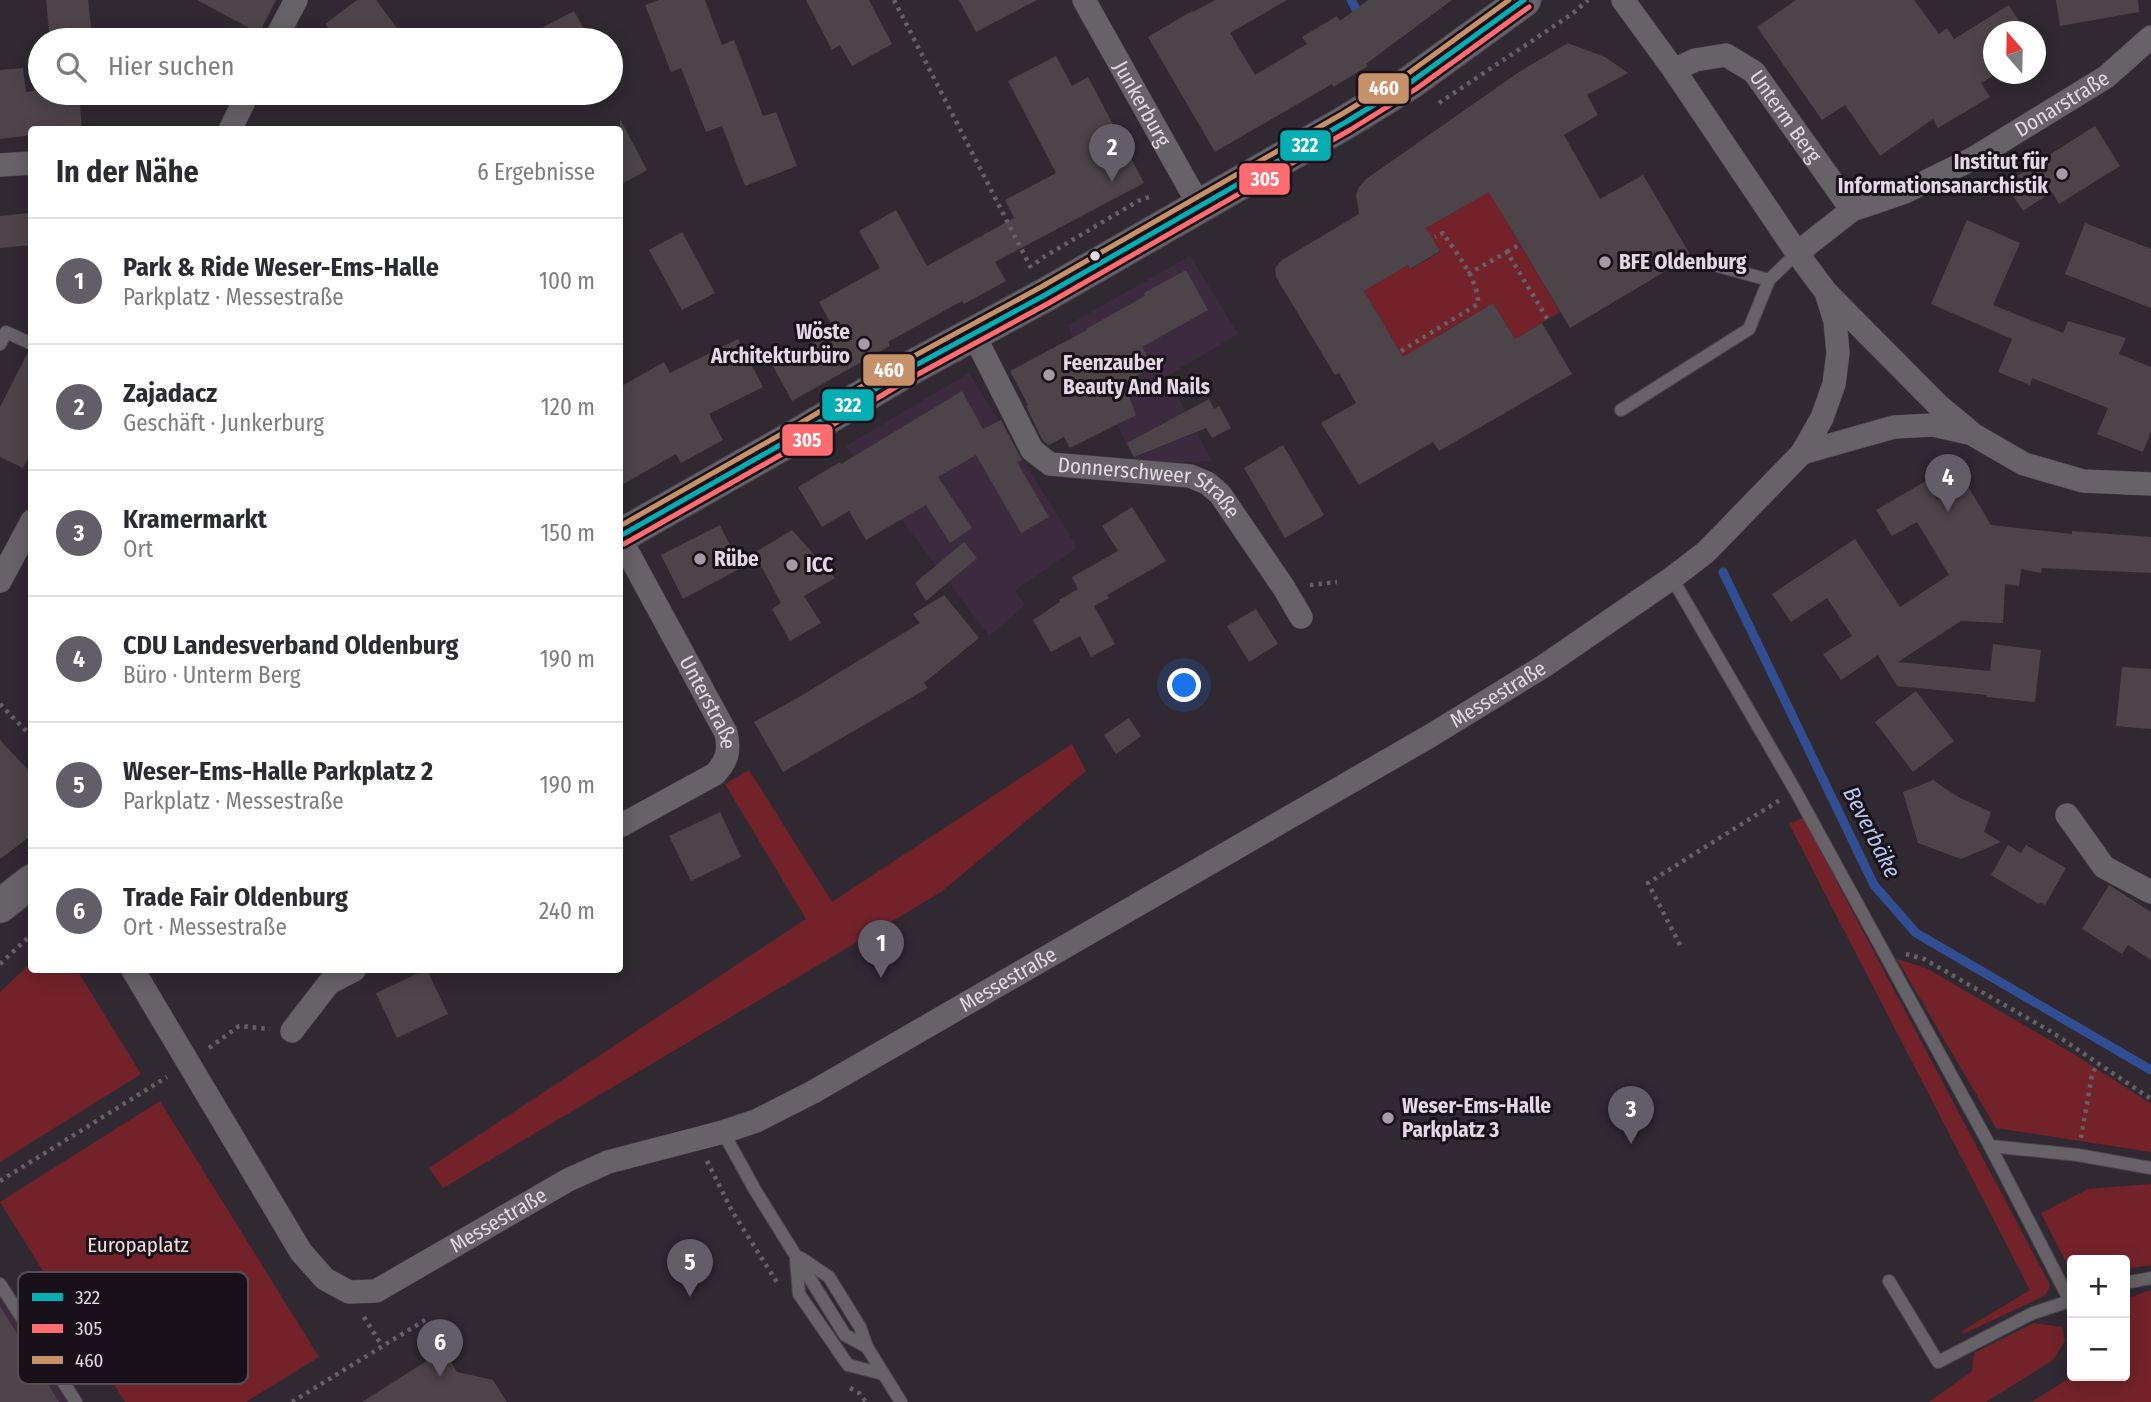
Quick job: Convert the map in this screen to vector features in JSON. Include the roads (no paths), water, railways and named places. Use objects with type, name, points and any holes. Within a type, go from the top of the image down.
[{"type":"main road","points":[[623,535],[972,333],[1200,207],[1411,82],[1524,0]]},
{"type":"main road","points":[[0,906],[28,884]]},
{"type":"street","points":[[281,28],[296,0]]},
{"type":"street","name":"Junkerburg","points":[[1084,0],[1200,207]]},
{"type":"street","points":[[1623,0],[1826,292],[1938,405],[1974,435],[2024,464],[2083,481],[2151,484]]},
{"type":"street","name":"Donarstraße","points":[[1852,210],[1905,192],[1974,158],[2106,77],[2151,37]]},
{"type":"street","name":"Unterm Berg","points":[[1674,70],[1695,60],[1726,55],[1754,72],[1852,210]]},
{"type":"street","points":[[232,126],[242,105]]},
{"type":"street","points":[[0,165],[28,163]]},
{"type":"street","points":[[1797,253],[1852,210]]},
{"type":"street","name":"Messestraße","points":[[135,973],[301,1252],[325,1279],[349,1292],[376,1290],[568,1180],[608,1162],[756,1121],[813,1093],[1430,736],[1545,666],[1672,578],[1706,551],[1802,453],[1822,418],[1834,384],[1838,353],[1835,321],[1826,292]]},
{"type":"street","name":"Donnerschweer Straße","points":[[972,333],[1032,450],[1051,464],[1190,477],[1207,483],[1220,494],[1301,617]]},
{"type":"street","points":[[1802,453],[1894,427],[1933,425],[1974,435]]},
{"type":"street","points":[[0,581],[28,528]]},
{"type":"street","name":"Unterstraße","points":[[623,543],[729,743],[728,754],[715,774],[623,823]]},
{"type":"street","points":[[2067,815],[2105,867],[2151,892]]},
{"type":"street","points":[[292,1031],[328,983],[348,973]]},
{"type":"lane","points":[[1620,410],[1749,329],[1769,281],[1797,253]]},
{"type":"lane","points":[[1718,266],[1769,281]]},
{"type":"lane","points":[[0,344],[6,332],[28,342]]},
{"type":"lane","points":[[1672,578],[1795,790],[1990,1146],[2067,1293]]},
{"type":"lane","points":[[723,1132],[755,1190],[845,1335],[867,1348]]},
{"type":"lane","points":[[1990,1146],[2078,1155],[2151,1168]]},
{"type":"lane","points":[[796,1255],[829,1278],[845,1301],[860,1327],[867,1348],[901,1402]]},
{"type":"lane","points":[[796,1255],[799,1294],[848,1365],[883,1374]]},
{"type":"lane","points":[[2130,1282],[2151,1278]]},
{"type":"lane","points":[[1888,1281],[1938,1362],[2034,1313],[2067,1302]]},
{"type":"lane","points":[[0,1284],[18,1312]]},
{"type":"lane","points":[[64,1384],[76,1402]]},
{"type":"waterway","name":"Beverbäke","points":[[1351,0],[1362,20]]},
{"type":"waterway","name":"Beverbäke","points":[[1723,572],[1874,885],[1916,933],[2151,1070]]},
{"type":"place","name":"Institut für Informationsanarchistik","points":[[2062,174]]},
{"type":"place","name":"Zajadacz","points":[[1112,182]]},
{"type":"place","name":"BFE Oldenburg","points":[[1605,262]]},
{"type":"place","name":"Wöste Architekturbüro","points":[[864,344]]},
{"type":"place","name":"Feenzauber Beauty And Nails","points":[[1049,375]]},
{"type":"place","name":"CDU Landesverband Oldenburg","points":[[1948,512]]},
{"type":"place","name":"Rübe","points":[[700,559]]},
{"type":"place","name":"ICC","points":[[792,565]]},
{"type":"place","name":"Park & Ride Weser-Ems-Halle","points":[[881,978]]},
{"type":"place","name":"Weser-Ems-Halle Parkplatz 3","points":[[1388,1118]]},
{"type":"place","name":"Kramermarkt","points":[[1631,1144]]},
{"type":"place","name":"Weser-Ems-Halle Parkplatz 2","points":[[690,1297]]},
{"type":"place","name":"Trade Fair Oldenburg","points":[[440,1377]]},
{"type":"park label","name":"Europaplatz","points":[[138,1245]]}]
